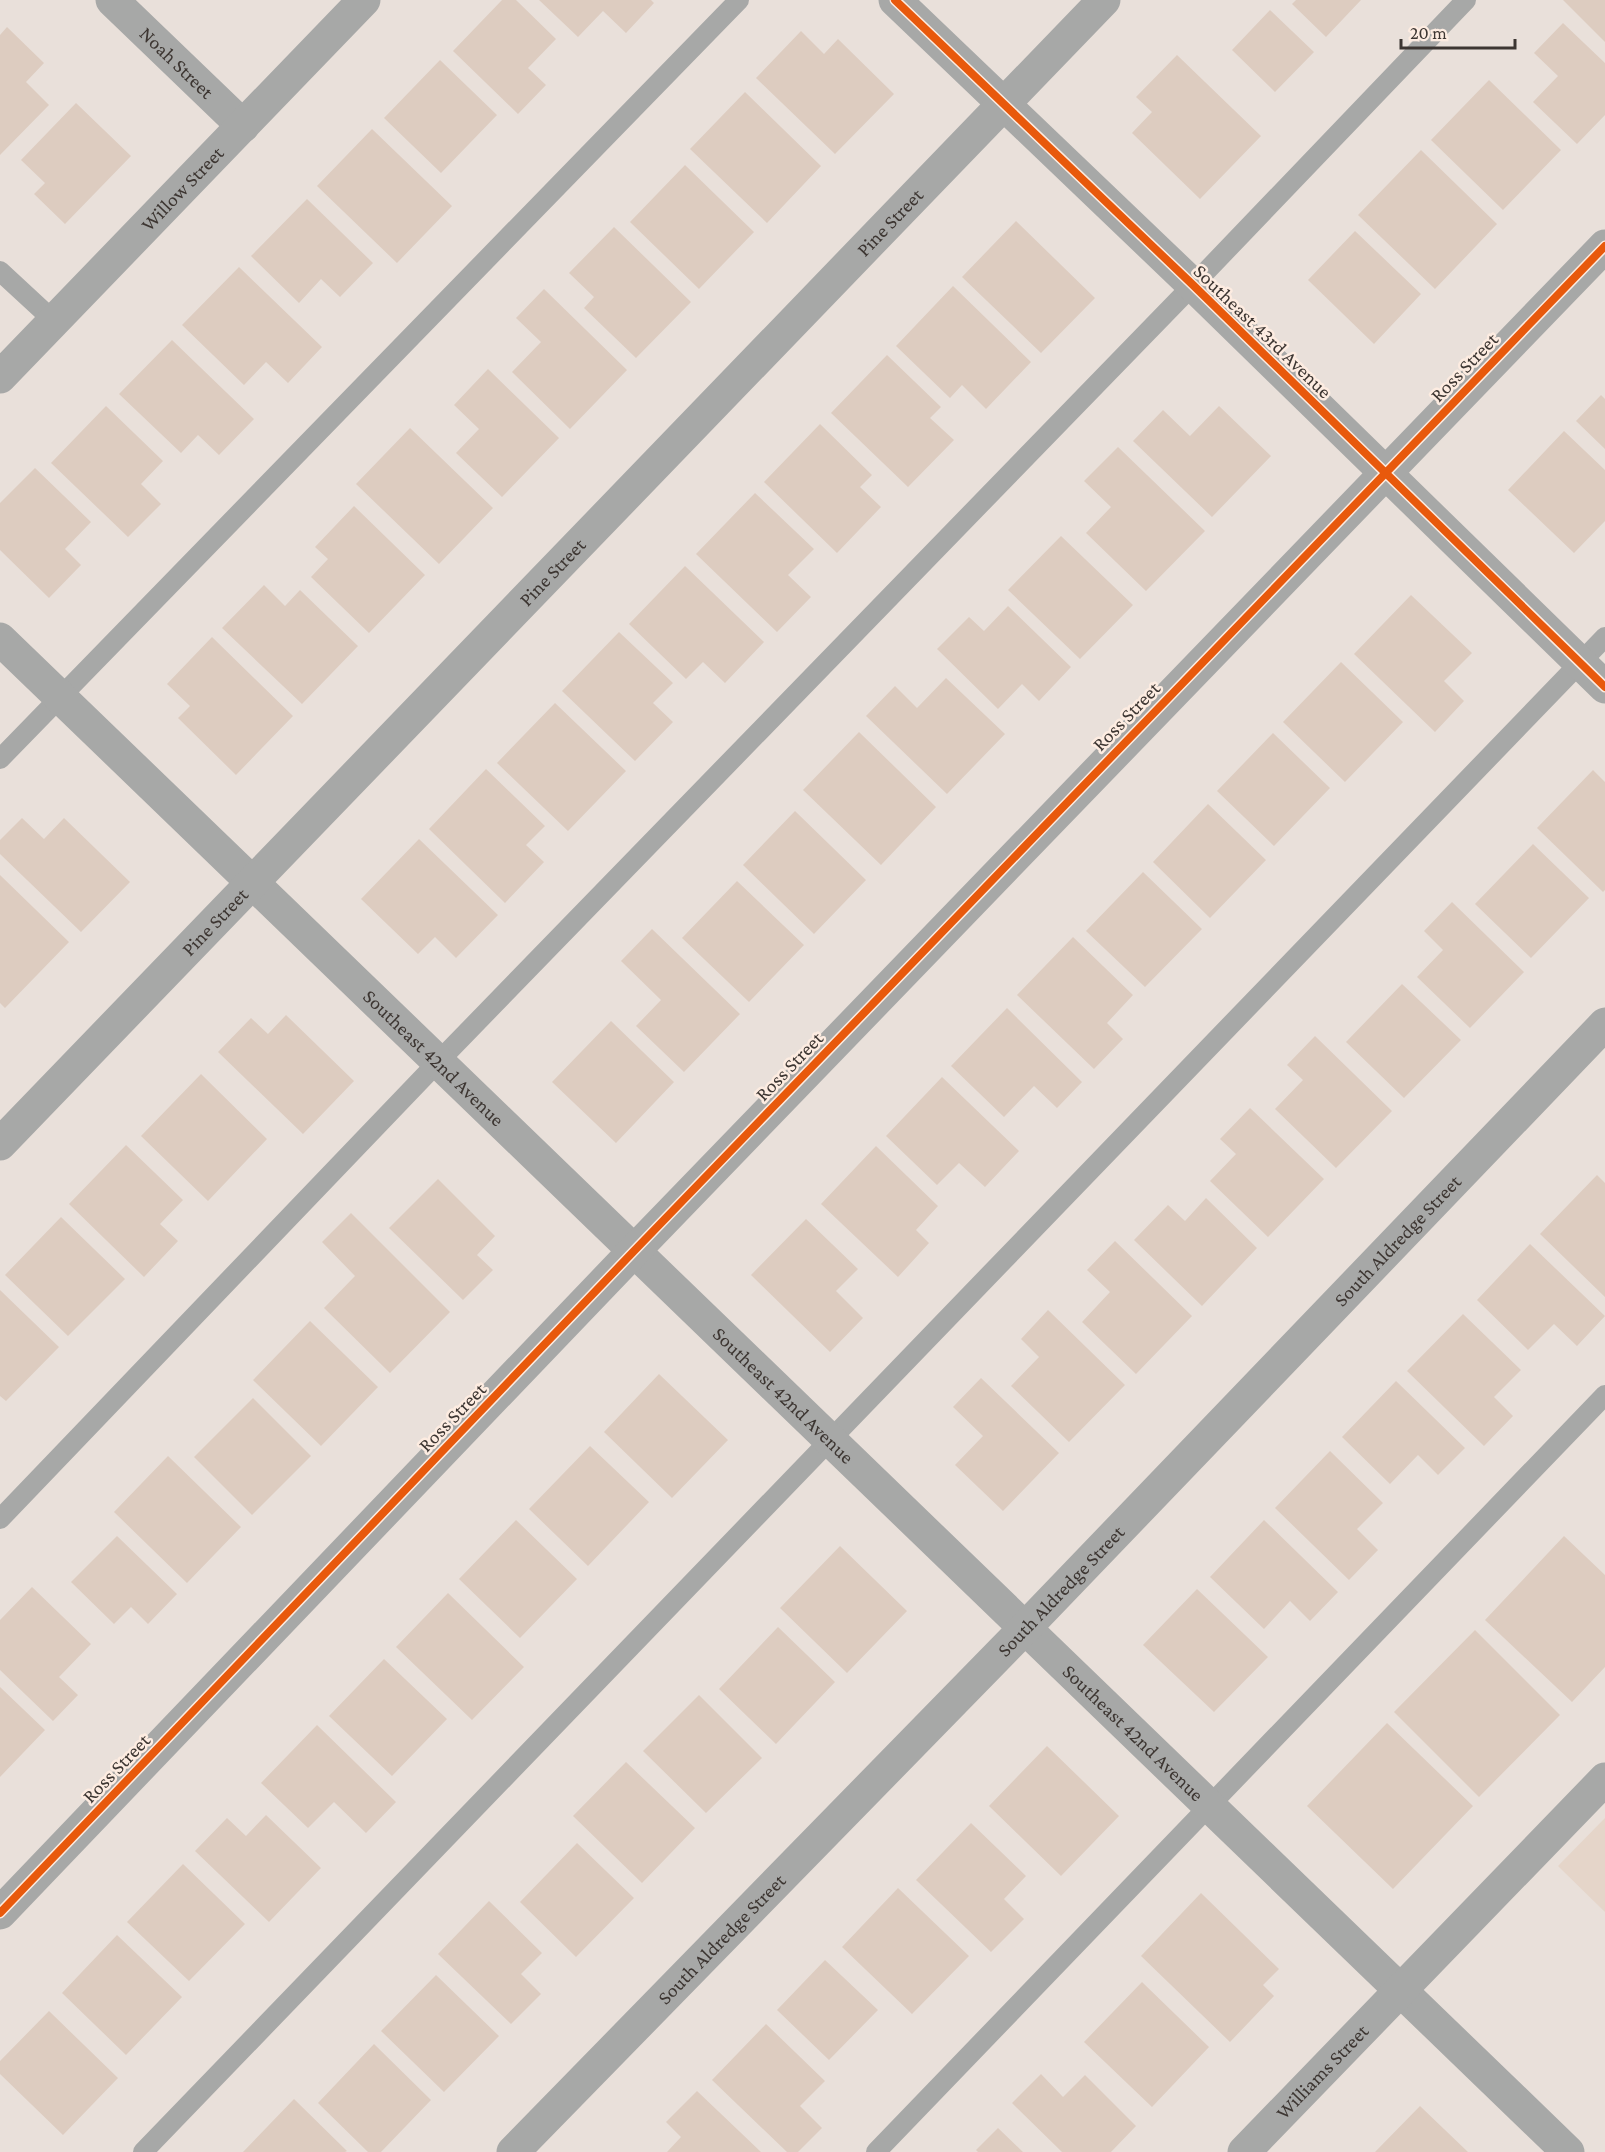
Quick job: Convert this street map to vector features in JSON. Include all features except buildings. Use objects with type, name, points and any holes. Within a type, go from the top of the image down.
[{"type":"street","name":"Noah Street","points":[[112,0],[243,126]]},
{"type":"street","name":"Willow Street","points":[[0,377],[364,0]]},
{"type":"street","name":"Southeast 43rd Avenue","points":[[895,0],[1605,687]]},
{"type":"street","name":"Pine Street","points":[[0,1144],[1104,0]]},
{"type":"street","name":"Ross Street","points":[[0,1913],[634,1251],[1605,246]]},
{"type":"street","name":"Southeast 42nd Avenue","points":[[0,639],[1568,2152]]},
{"type":"street","name":"South Aldredge Street","points":[[513,2152],[1026,1627],[1605,1024]]},
{"type":"street","name":"Williams Street","points":[[1244,2152],[1605,1779]]},
{"type":"lane","points":[[0,759],[739,0]]},
{"type":"lane","points":[[0,1519],[438,1062],[1466,0]]},
{"type":"lane","points":[[0,271],[54,321]]},
{"type":"lane","points":[[143,2152],[1605,636]]},
{"type":"lane","points":[[876,2152],[1605,1395]]},
{"type":"shaded area","points":[[1605,1818],[1605,1912],[1558,1866]]},
{"type":"cycle path","points":[[895,0],[1193,285],[1605,687]]},
{"type":"cycle path","points":[[0,1913],[634,1251],[1605,246]]}]
